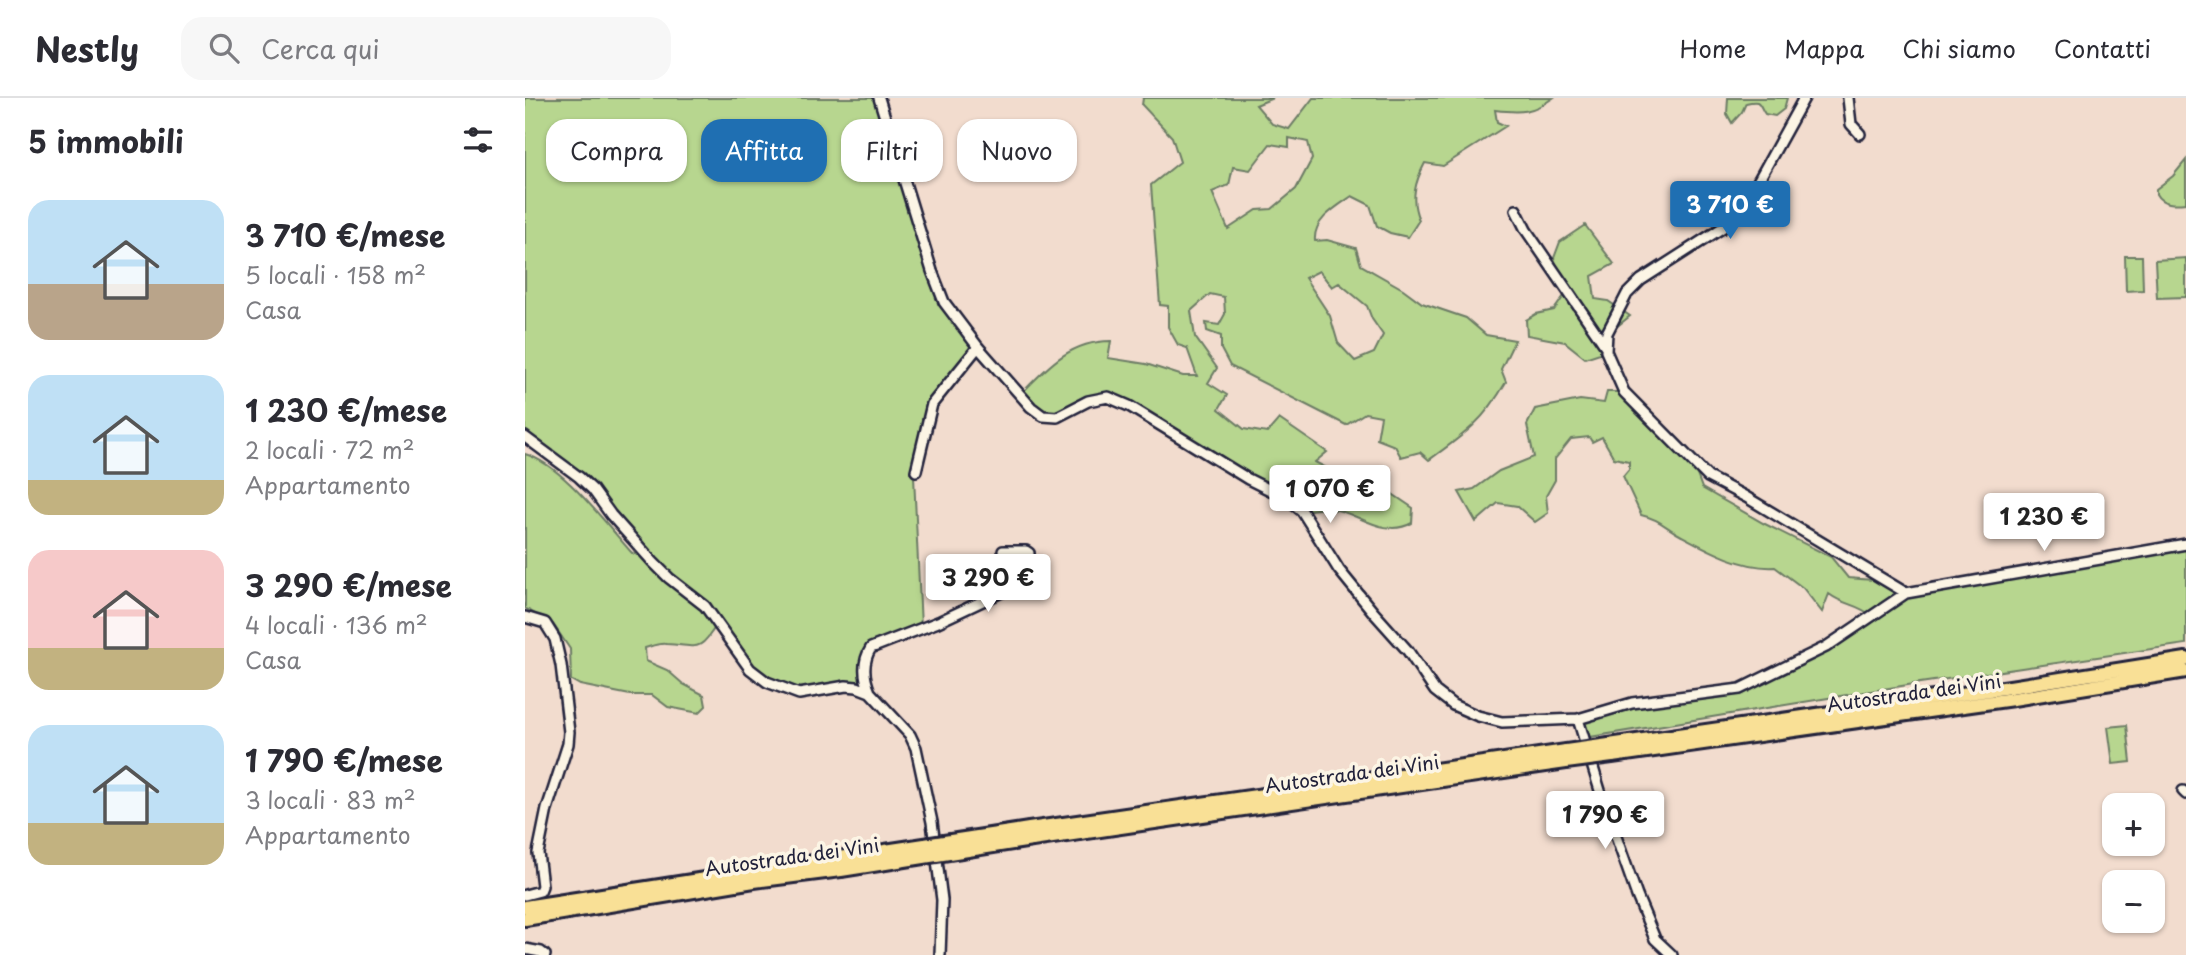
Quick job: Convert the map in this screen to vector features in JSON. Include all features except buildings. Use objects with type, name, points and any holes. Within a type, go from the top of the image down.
[{"type":"highway","name":"Autostrada dei Vini","points":[[525,919],[1031,834],[1566,757],[2186,660]]},
{"type":"highway","name":"Autostrada dei Vini","points":[[1610,750],[2013,699],[2186,671]]},
{"type":"highway","name":"Autostrada dei Vini","points":[[525,907],[840,864]]},
{"type":"street","points":[[879,98],[944,302],[978,347],[1031,407],[1043,416],[1057,417],[1088,401],[1108,397],[1129,406],[1248,479],[1286,498],[1302,511],[1339,570],[1408,651],[1434,691],[1453,705],[1478,716],[1502,722],[1578,719],[1632,703],[1740,689],[1826,647],[1906,593],[2186,544]]},
{"type":"street","points":[[1606,347],[1607,333],[1627,294],[1641,280],[1722,228],[1745,205],[1804,98]]},
{"type":"street","points":[[1848,98],[1851,124],[1860,134]]},
{"type":"street","points":[[1516,210],[1526,230],[1606,347],[1624,392],[1693,464],[1709,477],[1906,593]]},
{"type":"street","points":[[916,471],[932,404],[978,347]]},
{"type":"street","points":[[525,437],[579,477],[593,491],[653,562],[705,606],[750,668],[767,682],[799,694],[846,686],[870,692]]},
{"type":"street","points":[[940,955],[942,900],[932,822],[916,748],[910,735],[870,692],[865,681],[867,654],[871,648],[939,622],[1023,582],[1030,571],[1029,553],[1003,551]]},
{"type":"street","points":[[525,617],[545,623],[555,639],[561,664],[569,732],[568,744],[547,809],[538,853],[542,886],[540,891],[525,895]]},
{"type":"street","points":[[1578,719],[1637,896],[1655,939],[1672,955]]},
{"type":"street","points":[[525,949],[545,955]]},
{"type":"green space","points":[[525,98],[879,98],[886,119],[841,119],[841,182],[906,182],[944,302],[978,347],[932,404],[914,476],[921,627],[869,646],[863,682],[857,687],[799,694],[767,682],[717,624],[705,640],[696,646],[663,644],[645,648],[646,661],[667,670],[683,684],[704,695],[706,706],[699,713],[668,707],[652,695],[630,695],[580,685],[571,680],[570,649],[553,624],[525,608],[525,454],[539,460],[568,482],[632,553],[643,557],[593,490],[525,437]]},
{"type":"green space","points":[[1143,98],[1273,98],[1256,105],[1272,124],[1289,129],[1313,98],[1553,98],[1526,111],[1495,110],[1497,122],[1506,126],[1443,166],[1425,163],[1415,191],[1419,220],[1408,237],[1390,233],[1377,226],[1370,205],[1352,196],[1322,220],[1315,233],[1315,241],[1327,240],[1356,248],[1361,265],[1422,303],[1466,318],[1486,335],[1515,340],[1501,369],[1506,382],[1498,396],[1463,435],[1429,460],[1420,452],[1401,457],[1395,446],[1377,439],[1381,416],[1365,413],[1346,425],[1230,366],[1221,349],[1221,336],[1207,331],[1206,323],[1219,325],[1225,314],[1224,297],[1210,294],[1191,311],[1195,337],[1217,368],[1208,383],[1227,395],[1219,409],[1244,429],[1267,433],[1279,419],[1327,452],[1315,462],[1345,478],[1379,485],[1413,508],[1412,523],[1391,528],[1331,509],[1302,511],[1108,397],[1057,417],[1043,416],[1020,395],[1060,358],[1096,342],[1111,341],[1108,358],[1146,364],[1183,376],[1197,376],[1187,348],[1178,345],[1168,327],[1168,306],[1160,305],[1151,185],[1180,162],[1172,137],[1142,105]],"holes":[[[1289,138],[1308,142],[1312,159],[1296,189],[1272,209],[1257,210],[1228,229],[1212,192],[1229,185],[1233,167],[1250,170],[1270,144],[1289,147]],[[1319,271],[1332,287],[1339,283],[1367,306],[1383,335],[1374,353],[1355,361],[1338,343],[1330,316],[1305,278]]]},
{"type":"green space","points":[[1728,98],[1787,98],[1784,109],[1775,116],[1765,114],[1757,102],[1746,103],[1732,123],[1727,114]]},
{"type":"green space","points":[[2186,160],[2186,203],[2165,202],[2156,194],[2156,189],[2173,176]]},
{"type":"green space","points":[[1585,225],[1614,264],[1592,276],[1595,299],[1608,301],[1630,316],[1605,336],[1606,351],[1585,358],[1565,342],[1527,335],[1526,320],[1536,314],[1554,310],[1566,293],[1554,258],[1560,242]]},
{"type":"green space","points":[[2125,256],[2142,256],[2143,290],[2126,291]]},
{"type":"green space","points":[[2186,258],[2186,297],[2157,298],[2155,260]]},
{"type":"green space","points":[[1607,392],[1624,392],[1693,464],[1702,488],[1831,557],[1848,578],[1886,581],[1906,593],[2186,544],[2186,644],[1920,683],[1584,738],[1578,719],[1632,703],[1740,689],[1826,647],[1872,616],[1829,594],[1822,612],[1803,588],[1775,567],[1738,562],[1641,515],[1623,476],[1629,469],[1629,461],[1614,458],[1602,437],[1592,442],[1589,437],[1571,439],[1555,459],[1555,480],[1546,496],[1548,513],[1535,522],[1517,506],[1498,503],[1476,522],[1459,492],[1474,489],[1499,471],[1534,457],[1527,425],[1535,409],[1580,400],[1604,403]]},
{"type":"green space","points":[[2127,725],[2131,762],[2113,764],[2108,727]]}]
